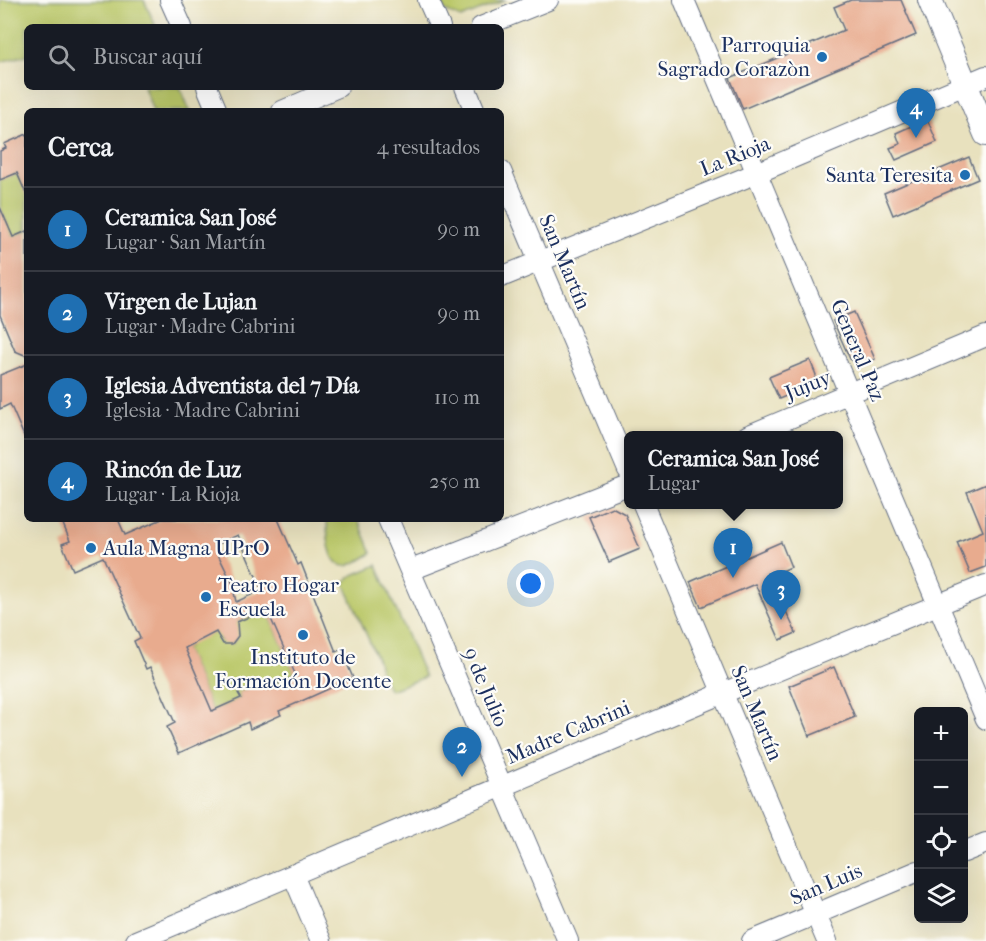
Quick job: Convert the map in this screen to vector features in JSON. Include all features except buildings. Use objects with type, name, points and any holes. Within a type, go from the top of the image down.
[{"type":"main road","points":[[930,0],[976,80],[986,134]]},
{"type":"street","points":[[170,0],[181,24]]},
{"type":"street","points":[[428,0],[439,24]]},
{"type":"street","points":[[488,24],[548,0]]},
{"type":"street","name":"General Paz","points":[[684,0],[986,719]]},
{"type":"street","name":"La Rioja","points":[[504,276],[757,174],[976,80]]},
{"type":"street","points":[[208,90],[216,108]]},
{"type":"street","points":[[289,108],[331,90]]},
{"type":"street","points":[[466,90],[474,108]]},
{"type":"street","name":"San Martín","points":[[504,178],[624,461]]},
{"type":"street","name":"Jujuy","points":[[757,431],[986,336]]},
{"type":"street","points":[[411,570],[624,487]]},
{"type":"street","name":"San Martín","points":[[645,509],[827,941]]},
{"type":"street","name":"9 de Julio","points":[[389,522],[568,941]]},
{"type":"street","name":"Madre Cabrini","points":[[136,941],[723,693],[986,585]]},
{"type":"street","points":[[968,850],[986,843]]},
{"type":"street","name":"San Luis","points":[[752,941],[914,873]]},
{"type":"street","points":[[293,875],[321,941]]},
{"type":"green space","points":[[0,0],[144,0],[155,24],[24,24],[24,56],[0,62]]},
{"type":"green space","points":[[441,0],[506,0],[461,18],[445,11]]},
{"type":"green space","points":[[145,90],[181,90],[189,108],[152,108]]},
{"type":"green space","points":[[17,173],[20,180],[24,178],[24,232],[13,237],[0,207],[0,180]]},
{"type":"green space","points":[[327,522],[359,522],[372,553],[352,565],[339,564],[331,554]]},
{"type":"green space","points":[[377,565],[425,677],[390,690],[382,678],[378,661],[344,583],[351,576]]},
{"type":"green space","points":[[263,611],[264,614],[268,612],[296,676],[266,689],[262,682],[238,693],[241,698],[212,711],[185,648],[189,646],[188,644],[219,630],[220,641],[232,644],[238,636],[235,627],[231,625]]},
{"type":"place","name":"Parroquia Sagrado Corazòn","points":[[822,57]]},
{"type":"place","name":"Rincón de Luz","points":[[916,138]]},
{"type":"place","name":"Santa Teresita","points":[[965,175]]},
{"type":"place","name":"Aula Magna UPrO","points":[[91,548]]},
{"type":"place","name":"Ceramica San José","points":[[733,578]]},
{"type":"place","name":"Teatro Hogar Escuela","points":[[206,597]]},
{"type":"place","name":"Iglesia Adventista del 7 Día","points":[[781,620]]},
{"type":"place","name":"Instituto de Formación Docente","points":[[303,635]]},
{"type":"place","name":"Virgen de Lujan","points":[[462,777]]}]
